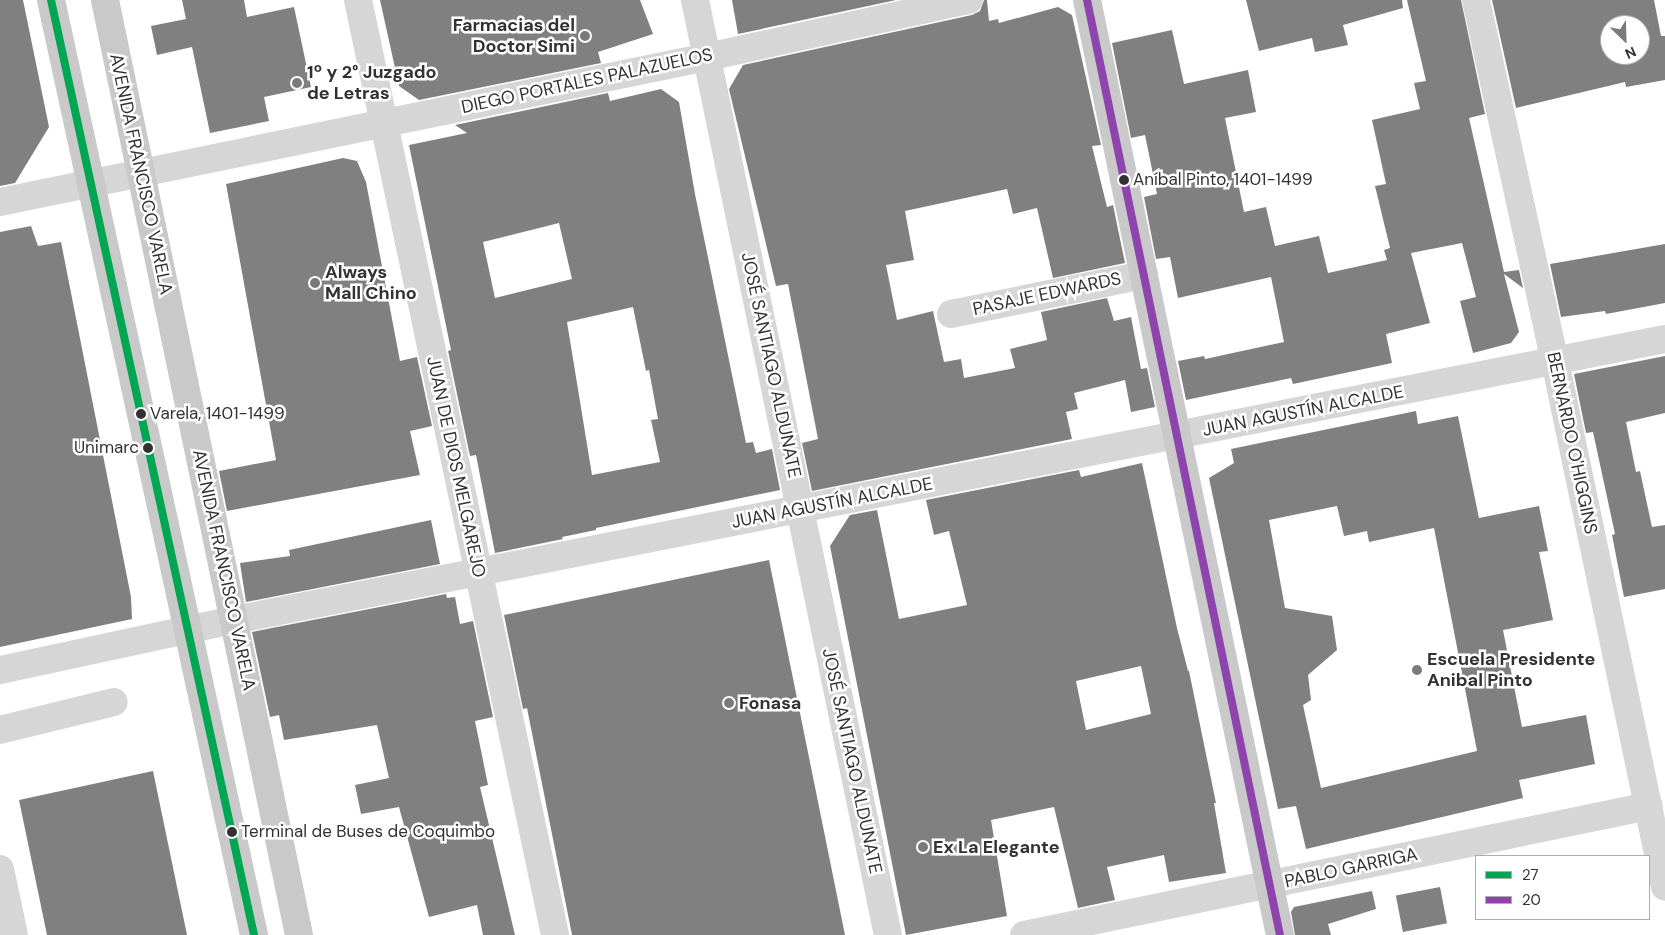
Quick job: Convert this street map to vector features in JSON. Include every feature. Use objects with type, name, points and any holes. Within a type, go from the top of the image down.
[{"type":"main road","points":[[51,0],[254,935]]},
{"type":"main road","name":"AVENIDA FRANCISCO VARELA","points":[[105,0],[299,935]]},
{"type":"main road","points":[[1087,0],[1280,935]]},
{"type":"street","name":"JUAN DE DIOS MELGAREJO","points":[[358,0],[555,935]]},
{"type":"street","name":"DIEGO PORTALES PALAZUELOS","points":[[0,202],[707,57],[969,0]]},
{"type":"street","name":"BERNARDO O'HIGGINS","points":[[1476,0],[1555,362],[1665,887]]},
{"type":"street","name":"JOSÉ SANTIAGO ALDUNATE","points":[[695,1],[888,935]]},
{"type":"street","name":"PASAJE EDWARDS","points":[[951,314],[1144,274]]},
{"type":"street","name":"JUAN AGUSTÍN ALCALDE","points":[[0,670],[188,629],[1665,339]]},
{"type":"street","points":[[0,730],[114,702]]},
{"type":"street","name":"PABLO GARRIGA","points":[[1024,935],[1649,806]]},
{"type":"street","points":[[0,869],[14,935]]},
{"type":"building","points":[[0,0],[23,0],[49,127],[15,183],[0,186]]},
{"type":"building","points":[[182,0],[244,0],[247,17],[294,7],[311,87],[264,97],[269,121],[210,133],[192,47],[157,55],[151,26],[186,19]]},
{"type":"building","points":[[380,0],[640,0],[653,34],[598,52],[601,63],[419,100],[399,86]]},
{"type":"building","points":[[732,0],[896,0],[738,34]]},
{"type":"building","points":[[984,0],[987,0],[989,21],[998,19],[999,23],[1058,7],[1072,15],[1101,145],[1092,146],[1107,207],[1113,205],[1125,263],[1053,278],[1037,208],[1013,214],[1007,189],[905,211],[914,260],[886,265],[897,320],[933,311],[944,362],[961,359],[964,378],[1015,368],[1010,349],[1047,340],[1041,312],[1107,298],[1114,321],[1131,317],[1141,369],[1147,368],[1155,407],[1131,412],[1125,380],[1074,393],[1078,409],[1066,412],[1072,439],[812,491],[802,443],[818,439],[788,284],[776,286],[729,89],[743,65],[972,15],[980,11]]},
{"type":"building","points":[[1246,0],[1402,0],[1403,8],[1343,25],[1348,45],[1315,52],[1312,38],[1259,51]]},
{"type":"building","points":[[1407,0],[1461,0],[1485,114],[1469,118],[1504,272],[1519,270],[1523,288],[1504,274],[1519,332],[1511,343],[1473,353],[1460,301],[1476,297],[1462,243],[1411,253],[1430,323],[1386,334],[1392,363],[1293,384],[1291,378],[1186,400],[1178,361],[1204,356],[1205,359],[1284,342],[1271,277],[1178,298],[1170,257],[1156,259],[1144,197],[1157,194],[1145,135],[1131,138],[1112,43],[1172,30],[1184,84],[1248,70],[1256,112],[1225,118],[1244,212],[1266,207],[1275,246],[1319,236],[1328,273],[1387,260],[1384,250],[1390,248],[1375,186],[1386,184],[1372,120],[1420,109],[1414,83],[1426,81]]},
{"type":"building","points":[[1492,0],[1654,0],[1661,36],[1665,36],[1665,80],[1626,87],[1625,82],[1516,108]]},
{"type":"building","points":[[661,89],[679,102],[695,194],[746,443],[753,442],[756,453],[772,449],[780,490],[596,528],[596,530],[562,537],[563,539],[495,553],[476,455],[470,456],[448,351],[451,350],[409,145],[467,133],[455,125],[608,93],[610,101]],"holes":[[[559,223],[572,279],[495,298],[483,242]],[[633,307],[646,371],[649,370],[658,419],[651,420],[660,462],[592,475],[567,322]]]},
{"type":"building","name":"Always Mall Chino","points":[[343,158],[357,161],[366,182],[400,361],[417,357],[432,426],[410,431],[420,475],[227,511],[219,471],[276,460],[226,184]]},
{"type":"building","name":"Unimarc","points":[[31,226],[38,246],[61,242],[131,597],[132,619],[0,647],[0,232]]},
{"type":"building","points":[[1665,244],[1665,303],[1606,314],[1605,311],[1561,317],[1550,264]]},
{"type":"building","points":[[1665,356],[1665,413],[1626,422],[1636,472],[1640,471],[1652,527],[1665,525],[1665,589],[1624,597],[1612,535],[1615,534],[1593,432],[1586,433],[1574,374]]},
{"type":"building","points":[[1416,411],[1418,424],[1458,416],[1479,518],[1539,506],[1548,551],[1539,552],[1553,620],[1503,630],[1522,727],[1586,715],[1595,764],[1519,780],[1523,798],[1306,849],[1296,806],[1278,809],[1209,478],[1234,463],[1231,449]],"holes":[[[1337,506],[1344,536],[1367,531],[1369,542],[1434,528],[1477,751],[1321,788],[1303,705],[1311,700],[1308,675],[1337,650],[1332,616],[1285,608],[1269,520]]]},
{"type":"building","points":[[1142,463],[1177,628],[1189,671],[1216,803],[1214,803],[1226,873],[1169,882],[1164,855],[1107,867],[1115,900],[1078,908],[1054,807],[991,820],[1007,916],[906,935],[830,546],[850,515],[877,510],[899,619],[967,605],[949,531],[934,535],[926,500],[1079,470],[1081,477]],"holes":[[[1141,666],[1151,714],[1086,730],[1076,681]]]},
{"type":"building","points":[[431,520],[440,564],[246,602],[240,563],[290,556],[289,550]]},
{"type":"building","points":[[769,560],[845,935],[572,935],[527,708],[523,709],[504,615]]},
{"type":"building","points":[[446,594],[447,598],[455,597],[460,624],[473,621],[493,717],[475,721],[488,785],[480,787],[515,935],[483,935],[477,905],[429,917],[399,807],[361,814],[355,785],[389,778],[377,725],[284,740],[279,715],[270,717],[252,632]]},
{"type":"building","points":[[153,771],[187,935],[47,935],[19,800]]},
{"type":"building","points":[[1440,887],[1447,923],[1403,932],[1396,896]]},
{"type":"building","points":[[1372,891],[1376,909],[1328,924],[1331,935],[1295,935],[1291,912],[1294,907]]},
{"type":"transit line","name":"27","points":[[51,0],[254,935]]},
{"type":"transit line","name":"20","points":[[1087,0],[1280,935]]},
{"type":"place","name":"Farmacias del Doctor Simi","points":[[585,36]]},
{"type":"place","name":"1º y 2° Juzgado de Letras","points":[[297,83]]},
{"type":"place","name":"Aníbal Pinto, 1401-1499","points":[[1124,180]]},
{"type":"place","name":"Always Mall Chino","points":[[315,283]]},
{"type":"place","name":"Varela, 1401-1499","points":[[141,414]]},
{"type":"place","name":"Unimarc","points":[[148,448]]},
{"type":"place","name":"Escuela Presidente Anibal Pinto","points":[[1417,670]]},
{"type":"place","name":"Fonasa","points":[[729,703]]},
{"type":"place","name":"Terminal de Buses de Coquimbo","points":[[232,832]]},
{"type":"place","name":"Ex La Elegante","points":[[923,847]]}]
